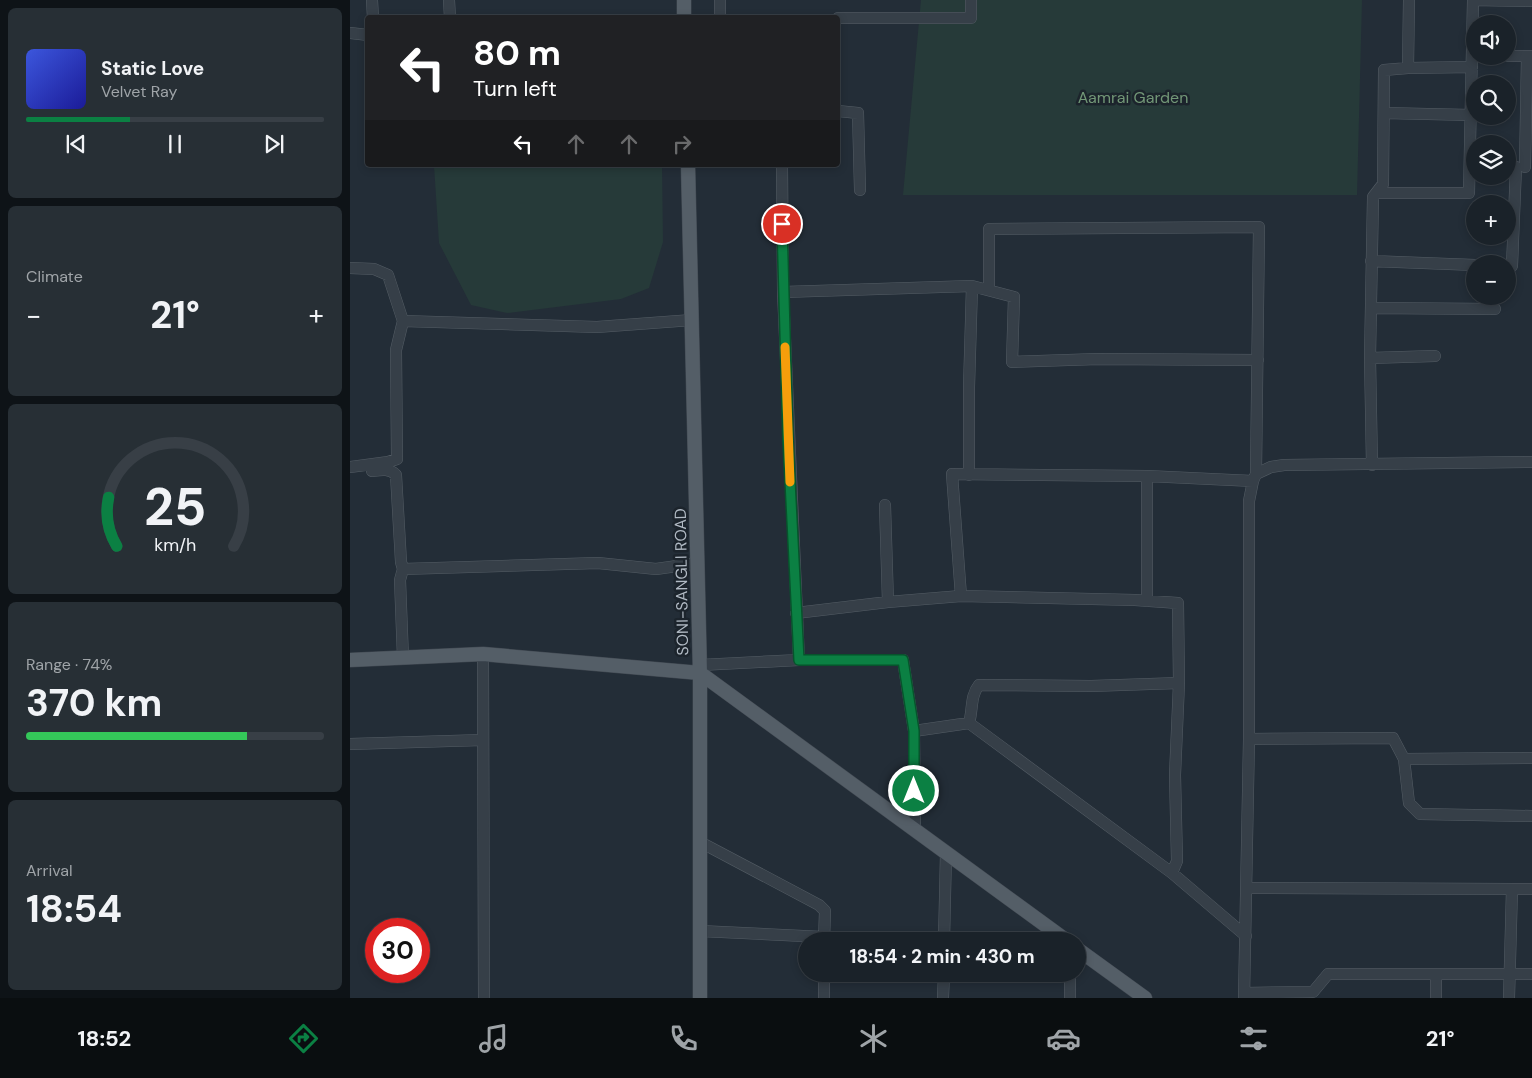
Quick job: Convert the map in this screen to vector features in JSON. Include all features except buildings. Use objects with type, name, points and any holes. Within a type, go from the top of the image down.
[{"type":"main road","points":[[684,0],[684,15]]},
{"type":"main road","name":"SONI-SANGLI ROAD","points":[[688,167],[700,669],[700,998]]},
{"type":"main road","points":[[350,660],[483,654],[700,669],[915,831],[1054,932]]},
{"type":"main road","points":[[1086,958],[1145,998]]},
{"type":"street","points":[[372,0],[373,15]]},
{"type":"street","points":[[449,0],[450,15]]},
{"type":"street","points":[[720,0],[720,15]]},
{"type":"street","points":[[840,18],[971,18],[971,0]]},
{"type":"street","points":[[1408,68],[1409,0]]},
{"type":"street","points":[[1473,15],[1473,0],[1532,1]]},
{"type":"street","points":[[350,33],[365,35]]},
{"type":"street","points":[[1513,255],[1529,56],[1516,56]]},
{"type":"street","points":[[1372,465],[1371,261],[1373,197],[1383,184],[1384,70],[1466,60]]},
{"type":"street","points":[[840,111],[858,113],[860,190]]},
{"type":"street","points":[[1384,113],[1466,115]]},
{"type":"street","points":[[782,167],[783,292],[799,660]]},
{"type":"street","points":[[1377,193],[1469,193],[1470,185]]},
{"type":"street","points":[[989,290],[989,229],[1260,227],[1254,478],[1249,501],[1249,739],[1244,996],[1313,992],[1328,974],[1532,974]]},
{"type":"street","points":[[1371,261],[1466,264]]},
{"type":"street","points":[[350,268],[374,270],[388,275],[403,321],[396,350],[397,458],[388,462],[350,468]]},
{"type":"street","points":[[783,292],[972,286],[1014,297],[1012,362],[1098,359],[1258,360]]},
{"type":"street","points":[[969,475],[972,286]]},
{"type":"street","points":[[1370,308],[1495,309]]},
{"type":"street","points":[[403,321],[597,327],[692,320]]},
{"type":"street","points":[[1370,358],[1435,356]]},
{"type":"street","points":[[961,596],[952,474],[1254,478],[1271,467],[1284,465],[1532,462]]},
{"type":"street","points":[[350,468],[385,470],[394,472],[396,475],[403,570],[400,580],[403,658]]},
{"type":"street","points":[[1147,476],[1147,601]]},
{"type":"street","points":[[885,505],[888,602]]},
{"type":"street","points":[[403,570],[598,563],[656,569],[698,563]]},
{"type":"street","points":[[796,613],[888,602],[961,596],[1178,603],[1179,683],[1175,775],[1176,861],[1172,873]]},
{"type":"street","points":[[483,654],[484,998]]},
{"type":"street","points":[[700,669],[799,660],[903,660],[914,731],[915,831]]},
{"type":"street","points":[[969,723],[972,711],[972,697],[979,685],[1090,686],[1179,683]]},
{"type":"street","points":[[914,731],[969,723],[1172,873],[1246,936]]},
{"type":"street","points":[[1249,739],[1393,738],[1404,759],[1409,802],[1420,814],[1532,816]]},
{"type":"street","points":[[350,744],[483,740]]},
{"type":"street","points":[[1404,759],[1532,758]]},
{"type":"street","points":[[700,842],[819,905],[825,911],[824,932]]},
{"type":"street","points":[[944,932],[946,853]]},
{"type":"street","points":[[1247,888],[1532,889]]},
{"type":"street","points":[[1509,998],[1512,889]]},
{"type":"street","points":[[700,931],[798,937]]},
{"type":"street","points":[[1436,974],[1436,998]]},
{"type":"street","points":[[824,982],[824,998]]},
{"type":"street","points":[[945,982],[946,996]]},
{"type":"street","points":[[1070,982],[1070,998]]},
{"type":"green space","name":"Aamrai Garden","points":[[921,0],[1362,0],[1357,195],[903,195]]},
{"type":"green space","points":[[434,167],[662,167],[663,242],[649,288],[621,299],[507,313],[471,305],[439,243]]},
{"type":"slow traffic","points":[[785,347],[790,482]]},
{"type":"route","points":[[782,224],[788,441],[799,660],[903,660],[914,731],[914,791]]}]
